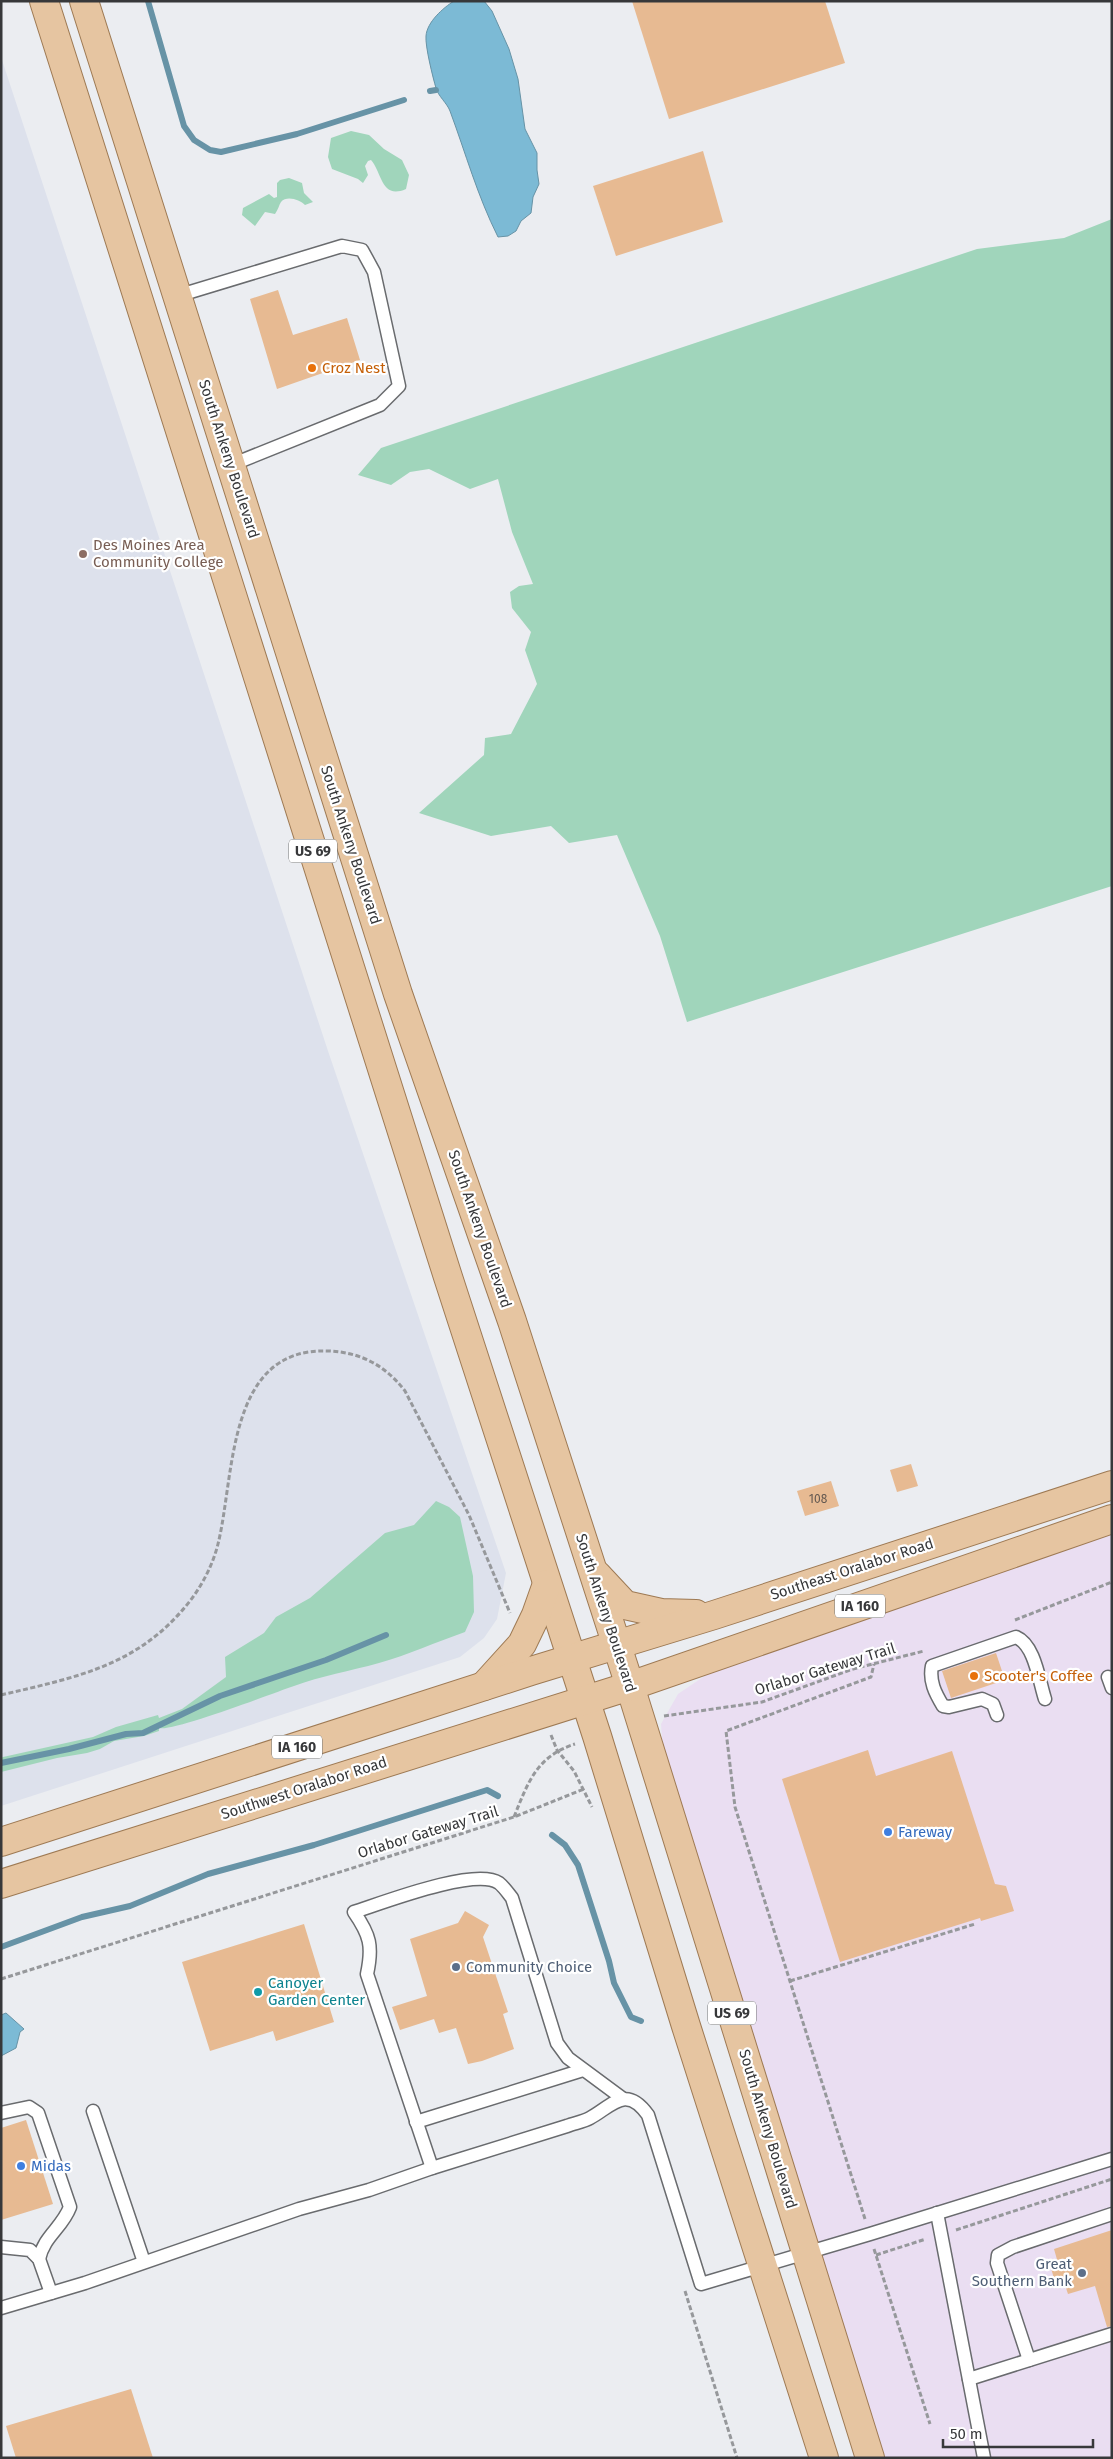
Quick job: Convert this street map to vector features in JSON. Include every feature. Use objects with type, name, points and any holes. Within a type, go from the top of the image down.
[{"type":"main road","name":"South Ankeny Boulevard","points":[[44,1],[547,1584],[593,1653],[607,1692],[641,1721],[870,2458]]},
{"type":"main road","name":"South Ankeny Boulevard","points":[[84,1],[417,1052],[512,1321],[592,1568],[593,1653],[607,1692],[597,1736],[762,2266],[824,2458]]},
{"type":"main road","points":[[217,547],[253,536]]},
{"type":"main road","name":"Southeast Oralabor Road","points":[[593,1653],[1112,1485]]},
{"type":"main road","name":"IA 160","points":[[607,1692],[1112,1519]]},
{"type":"main road","points":[[592,1568],[611,1592],[626,1605],[661,1613],[714,1615]]},
{"type":"main road","points":[[484,1686],[522,1644],[536,1615],[547,1584]]},
{"type":"main road","name":"IA 160","points":[[1,1842],[484,1686],[593,1653]]},
{"type":"main road","name":"Southwest Oralabor Road","points":[[1,1884],[607,1692]]},
{"type":"lane","points":[[177,296],[342,246],[362,250],[374,272],[399,386],[380,405],[231,465]]},
{"type":"lane","points":[[997,1715],[993,1704],[982,1699],[943,1706],[935,1694],[930,1675],[932,1666],[1016,1638],[1022,1640],[1030,1652],[1045,1699]]},
{"type":"lane","points":[[432,2168],[367,1974],[372,1953],[366,1929],[354,1912],[456,1881],[479,1877],[498,1883],[512,1898],[557,2043],[568,2058],[583,2070],[622,2098],[634,2101],[648,2115],[701,2284],[1112,2159]]},
{"type":"lane","points":[[416,2122],[583,2070]]},
{"type":"lane","points":[[1,2308],[51,2293],[299,2209],[370,2190],[432,2168],[590,2118],[607,2105],[622,2098]]},
{"type":"lane","points":[[1,2113],[29,2106],[38,2113],[70,2207],[66,2217],[42,2246],[39,2259]]},
{"type":"lane","points":[[93,2111],[144,2262]]},
{"type":"lane","points":[[937,2213],[984,2458]]},
{"type":"lane","points":[[1029,2360],[997,2263],[998,2255],[1013,2247],[1112,2214]]},
{"type":"lane","points":[[1,2247],[30,2250],[39,2259],[51,2293]]},
{"type":"lane","points":[[969,2379],[1112,2334]]},
{"type":"path","points":[[1,1695],[109,1666],[130,1656],[149,1642],[175,1618],[204,1580],[214,1557],[221,1529],[237,1433],[247,1402],[254,1389],[266,1375],[289,1358],[324,1351],[355,1353],[370,1360],[394,1377],[405,1391],[469,1515],[493,1569],[522,1644]]},
{"type":"path","points":[[1014,1620],[1112,1582]]},
{"type":"path","name":"Orlabor Gateway Trail","points":[[641,1721],[679,1712],[762,1702],[874,1664],[933,1648]]},
{"type":"path","points":[[874,1664],[871,1677],[726,1731],[735,1807],[930,2424]]},
{"type":"path","points":[[543,1712],[557,1750],[584,1789],[596,1814]]},
{"type":"path","name":"Orlabor Gateway Trail","points":[[1,1979],[514,1817],[524,1793],[542,1762],[557,1750],[597,1736]]},
{"type":"path","points":[[514,1817],[584,1789]]},
{"type":"path","points":[[790,1981],[975,1924]]},
{"type":"path","points":[[876,2255],[1112,2179]]},
{"type":"path","points":[[684,2288],[737,2458]]},
{"type":"shaded area","name":"Des Moines Area Community College","points":[[1,57],[328,1051],[506,1573],[497,1619],[484,1638],[460,1657],[1,1806]]},
{"type":"shaded area","points":[[1112,1529],[1112,2458],[883,2458],[664,1765],[661,1724],[678,1694],[715,1669]]},
{"type":"green space","points":[[351,131],[369,135],[384,149],[402,160],[409,175],[406,189],[392,191],[387,188],[371,160],[365,166],[368,175],[363,183],[358,179],[332,169],[328,157],[331,138]]},
{"type":"green space","points":[[289,178],[302,183],[304,193],[313,202],[305,205],[293,199],[284,200],[275,214],[265,212],[255,226],[242,215],[243,208],[269,194],[274,198],[277,197],[277,183],[280,180]]},
{"type":"green space","points":[[1112,219],[1112,886],[687,1022],[660,936],[617,835],[569,843],[551,826],[491,836],[419,813],[484,755],[485,738],[511,734],[537,684],[525,650],[531,632],[512,608],[510,592],[519,586],[533,584],[512,532],[498,479],[470,489],[429,469],[410,472],[391,485],[358,475],[381,448],[977,249],[1064,238]]},
{"type":"green space","points":[[436,1501],[449,1507],[460,1517],[473,1576],[474,1612],[465,1632],[390,1660],[304,1682],[202,1718],[168,1728],[159,1728],[159,1731],[144,1736],[114,1741],[100,1749],[87,1753],[57,1758],[1,1772],[1,1758],[3,1757],[93,1737],[116,1727],[158,1715],[159,1718],[182,1709],[226,1677],[225,1657],[264,1633],[276,1617],[310,1598],[385,1533],[414,1525]]},
{"type":"water","points":[[454,1],[484,1],[492,11],[509,49],[518,79],[525,129],[537,153],[539,184],[533,197],[531,213],[521,221],[516,231],[508,236],[498,237],[478,190],[450,111],[437,91],[431,70],[426,41],[427,31],[436,16]]},
{"type":"water","points":[[6,2013],[24,2029],[20,2032],[16,2048],[1,2056],[1,2015]]},
{"type":"building","points":[[632,1],[825,1],[845,63],[669,119]]},
{"type":"building","points":[[703,151],[723,222],[616,256],[593,186]]},
{"type":"building","points":[[278,290],[293,335],[347,318],[360,360],[277,389],[250,299]]},
{"type":"building","points":[[911,1464],[918,1486],[897,1492],[890,1470]]},
{"type":"building","points":[[831,1481],[839,1506],[805,1516],[797,1491]]},
{"type":"building","name":"Scooter's Coffee","points":[[996,1653],[1005,1680],[951,1698],[942,1671]]},
{"type":"building","name":"Fareway","points":[[868,1750],[876,1776],[952,1751],[995,1884],[1006,1886],[1014,1911],[981,1921],[980,1918],[840,1962],[782,1779]]},
{"type":"building","name":"Community Choice","points":[[465,1911],[489,1925],[483,1937],[508,2012],[503,2014],[514,2049],[468,2064],[456,2028],[439,2033],[434,2019],[400,2030],[392,2007],[427,1996],[410,1939],[458,1923]]},
{"type":"building","name":"Canoyer Garden Center","points":[[304,1924],[334,2022],[276,2041],[273,2031],[210,2051],[182,1962]]},
{"type":"building","name":"Midas","points":[[26,2120],[53,2204],[1,2220],[1,2128]]},
{"type":"building","name":"Great Southern Bank","points":[[1112,2230],[1112,2326],[1107,2327],[1095,2286],[1068,2294],[1064,2282],[1056,2285],[1050,2265],[1058,2263],[1054,2249]]},
{"type":"building","points":[[131,2389],[153,2458],[16,2458],[6,2426]]},
{"type":"waterway","points":[[148,1],[184,126],[194,140],[210,150],[221,152],[297,134],[404,100]]},
{"type":"waterway","points":[[430,91],[436,90]]},
{"type":"waterway","points":[[1,1763],[69,1749],[126,1734],[143,1733],[220,1696],[326,1660],[386,1635]]},
{"type":"waterway","points":[[1,1947],[82,1917],[130,1906],[208,1874],[314,1845],[487,1790],[498,1796]]},
{"type":"waterway","points":[[552,1835],[565,1845],[578,1865],[609,1961],[614,1983],[631,2017],[641,2021]]},
{"type":"place","name":"Croz Nest","points":[[312,368]]},
{"type":"place","name":"Des Moines Area Community College","points":[[83,554]]},
{"type":"place","name":"Scooter's Coffee","points":[[974,1676]]},
{"type":"place","name":"Fareway","points":[[888,1832]]},
{"type":"place","name":"Community Choice","points":[[456,1967]]},
{"type":"place","name":"Canoyer Garden Center","points":[[258,1992]]},
{"type":"place","name":"Midas","points":[[21,2166]]},
{"type":"place","name":"Great Southern Bank","points":[[1082,2273]]}]
